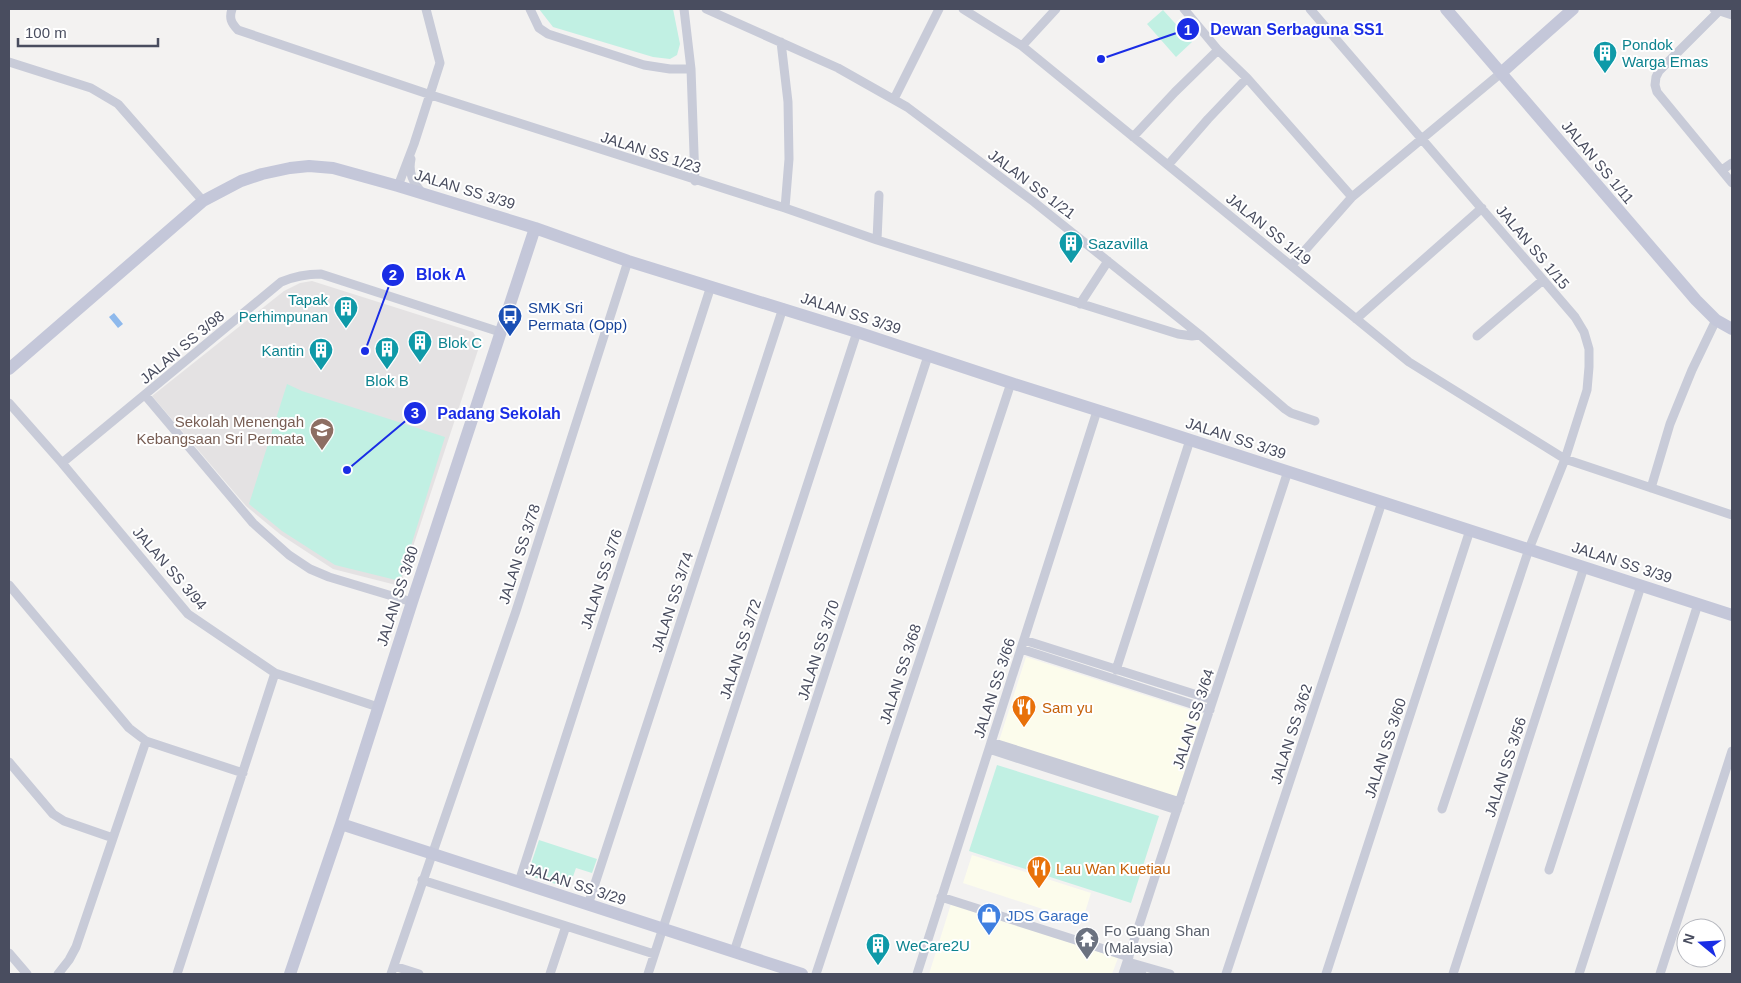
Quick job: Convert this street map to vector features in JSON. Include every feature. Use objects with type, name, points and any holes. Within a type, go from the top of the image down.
[{"type":"street","name":"JALAN SS 1/23","points":[[232,9],[230,15],[231,23],[238,30],[430,95],[1080,304],[1178,334],[1187,336],[1200,335]]},
{"type":"street","points":[[398,186],[414,144],[440,63],[426,9]]},
{"type":"street","points":[[530,9],[539,28],[548,34],[644,66],[691,69]]},
{"type":"street","points":[[684,9],[691,69],[695,181]]},
{"type":"street","name":"JALAN SS 1/21","points":[[706,9],[838,68],[894,99],[1034,202],[1200,335],[1290,413],[1315,421]]},
{"type":"street","points":[[894,99],[938,9]]},
{"type":"street","name":"JALAN SS 1/19","points":[[963,9],[1022,46],[1410,362],[1565,459],[1732,515]]},
{"type":"street","points":[[1022,46],[1056,9]]},
{"type":"street","points":[[1184,9],[1218,50],[1247,78],[1352,197]]},
{"type":"street","name":"JALAN SS 1/15","points":[[1310,9],[1575,317],[1584,332],[1589,349],[1587,390],[1565,459],[1529,549],[1442,809]]},
{"type":"street","name":"JALAN SS 1/11","points":[[1446,9],[1646,244],[1716,320],[1732,329]]},
{"type":"street","points":[[1292,265],[1352,197],[1501,73],[1573,9]]},
{"type":"street","points":[[1732,15],[1716,10],[1664,66],[1656,77],[1655,85],[1657,92],[1732,183]]},
{"type":"street","points":[[781,42],[788,102],[789,159],[785,208]]},
{"type":"street","points":[[1133,137],[1218,50]]},
{"type":"street","points":[[9,62],[91,88],[118,104],[203,201]]},
{"type":"street","points":[[1168,165],[1208,118],[1247,78]]},
{"type":"street","points":[[414,144],[410,165],[411,174],[414,183],[422,193]]},
{"type":"street","points":[[1722,170],[1732,163]]},
{"type":"street","name":"JALAN SS 3/39","points":[[9,369],[203,201],[241,180],[262,174],[299,167],[333,168],[535,228],[628,261],[783,308],[1732,615]]},
{"type":"street","points":[[877,240],[879,195]]},
{"type":"street","points":[[1356,319],[1482,208]]},
{"type":"street","name":"JALAN SS 3/80","points":[[290,974],[341,824],[535,228]]},
{"type":"street","name":"JALAN SS 3/78","points":[[392,970],[516,611],[628,261]]},
{"type":"street","points":[[1080,304],[1108,261]]},
{"type":"street","name":"JALAN SS 3/98","points":[[62,463],[281,282],[305,274],[321,274],[500,332]]},
{"type":"street","points":[[1477,336],[1544,280]]},
{"type":"street","name":"JALAN SS 3/76","points":[[519,882],[711,286]]},
{"type":"street","name":"JALAN SS 3/74","points":[[588,905],[783,308]]},
{"type":"street","points":[[1650,488],[1670,424],[1692,370],[1716,320]]},
{"type":"street","name":"JALAN SS 3/72","points":[[648,974],[857,332]]},
{"type":"street","name":"JALAN SS 3/70","points":[[734,952],[928,356]]},
{"type":"street","name":"JALAN SS 3/68","points":[[816,974],[1011,383]]},
{"type":"street","points":[[145,395],[253,523],[289,555],[310,569],[329,577],[412,602]]},
{"type":"street","name":"JALAN SS 3/94","points":[[9,403],[62,463],[188,614],[274,673],[378,707]]},
{"type":"street","name":"JALAN SS 3/66","points":[[916,974],[1098,410]]},
{"type":"street","points":[[1116,670],[1190,440]]},
{"type":"street","name":"JALAN SS 3/64","points":[[1126,965],[1288,472]]},
{"type":"street","name":"JALAN SS 3/62","points":[[1226,974],[1382,502]]},
{"type":"street","name":"JALAN SS 3/60","points":[[1326,974],[1470,530]]},
{"type":"street","name":"JALAN SS 3/56","points":[[1453,974],[1584,567]]},
{"type":"street","points":[[9,585],[129,728],[146,741],[243,773]]},
{"type":"street","points":[[1549,870],[1641,586]]},
{"type":"street","points":[[1579,974],[1698,604]]},
{"type":"street","points":[[1022,644],[1213,700]]},
{"type":"street","points":[[1022,644],[1210,710]]},
{"type":"street","points":[[177,974],[274,673]]},
{"type":"street","points":[[58,974],[76,947],[146,741]]},
{"type":"street","points":[[990,745],[1179,806]]},
{"type":"street","points":[[1660,974],[1732,751]]},
{"type":"street","points":[[9,762],[53,814],[64,822],[113,838]]},
{"type":"street","name":"JALAN SS 3/29","points":[[341,824],[802,974]]},
{"type":"street","points":[[422,880],[654,954]]},
{"type":"street","points":[[942,897],[1126,965],[1170,974]]},
{"type":"street","points":[[550,974],[566,926]]},
{"type":"street","points":[[9,953],[27,974]]},
{"type":"street","points":[[1126,965],[1142,974]]},
{"type":"street","points":[[392,970],[419,974]]},
{"type":"shaded area","name":"Sekolah Menengah Kebangsaan Sri Permata","points":[[312,281],[473,332],[480,344],[400,586],[333,569],[281,535],[246,506],[152,396],[284,291],[300,283]]},
{"type":"shaded area","points":[[1026,657],[1203,714],[1176,798],[999,741]]},
{"type":"shaded area","points":[[972,855],[1091,893],[1082,922],[963,883]]},
{"type":"shaded area","points":[[951,904],[1118,958],[1112,974],[929,974]]},
{"type":"green space","points":[[539,9],[673,9],[680,44],[677,55],[670,59],[653,57],[553,27]]},
{"type":"green space","points":[[1163,10],[1192,42],[1176,57],[1147,24]]},
{"type":"green space","points":[[287,384],[302,391],[445,437],[400,581],[335,565],[282,531],[249,504]]},
{"type":"green space","points":[[997,765],[1159,816],[1131,903],[969,851]]},
{"type":"green space","points":[[539,840],[597,859],[592,873],[576,868],[569,888],[533,877],[529,870]]},
{"type":"water","points":[[114,313],[123,324],[118,328],[109,317]]},
{"type":"place","name":"Dewan Serbaguna SS1","points":[[1101,59]]},
{"type":"place","name":"Pondok Warga Emas","points":[[1605,74]]},
{"type":"place","name":"Sazavilla","points":[[1071,264]]},
{"type":"place","name":"Tapak Perhimpunan","points":[[346,329]]},
{"type":"place","name":"SMK Sri Permata (Opp)","points":[[510,337]]},
{"type":"place","name":"Blok A","points":[[365,351]]},
{"type":"place","name":"Blok C","points":[[420,363]]},
{"type":"place","name":"Blok B","points":[[387,370]]},
{"type":"place","name":"Kantin","points":[[321,371]]},
{"type":"place","name":"Sekolah Menengah Kebangsaan Sri Permata","points":[[322,451]]},
{"type":"place","name":"Padang Sekolah","points":[[347,470]]},
{"type":"place","name":"Sam yu","points":[[1024,728]]},
{"type":"place","name":"Lau Wan Kuetiau","points":[[1039,889]]},
{"type":"place","name":"JDS Garage","points":[[989,936]]},
{"type":"place","name":"Fo Guang Shan (Malaysia)","points":[[1087,960]]},
{"type":"place","name":"WeCare2U","points":[[878,966]]}]
